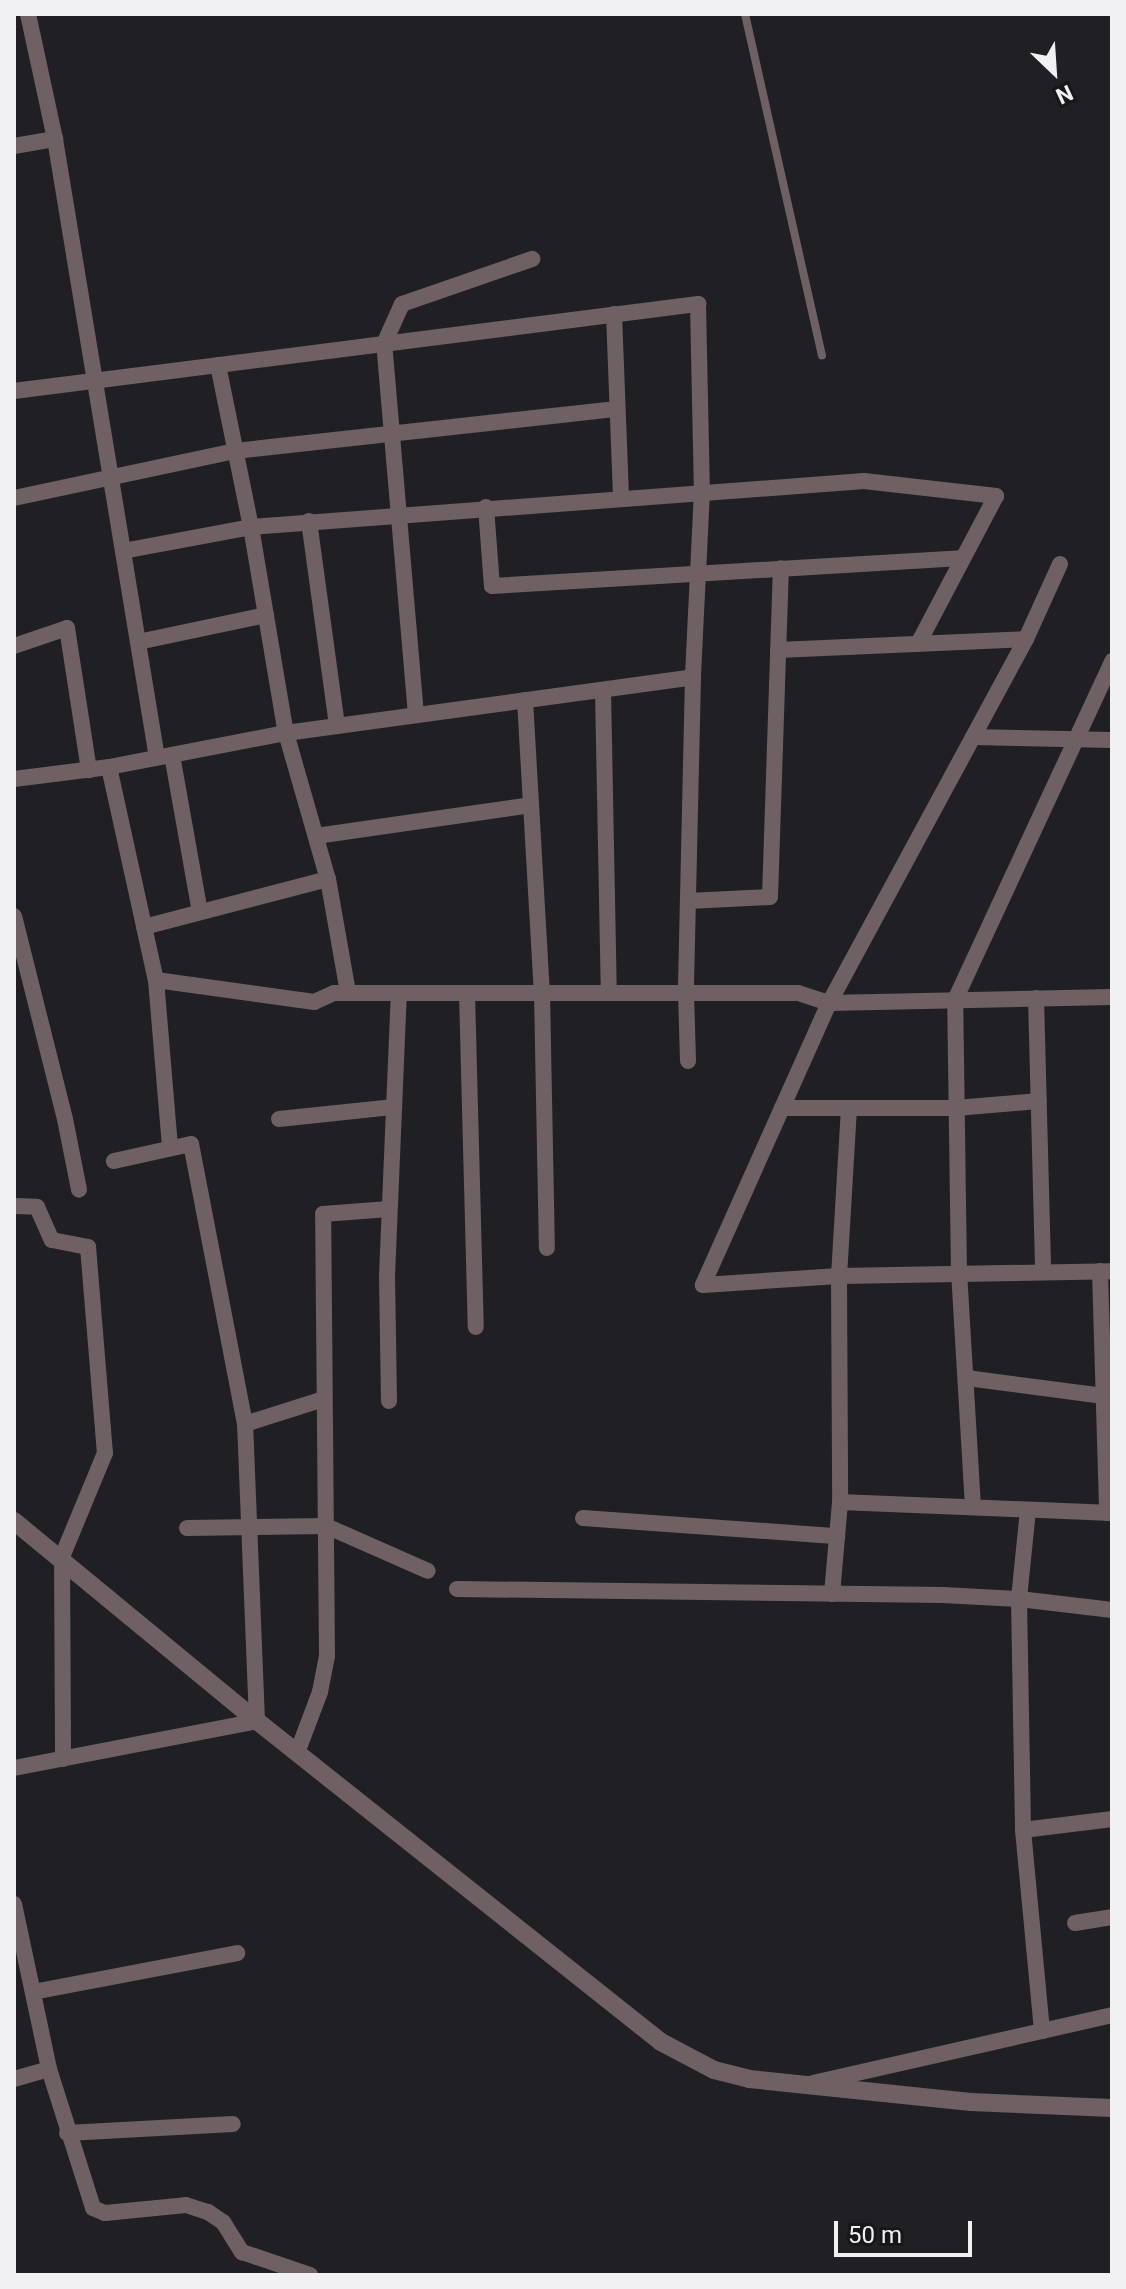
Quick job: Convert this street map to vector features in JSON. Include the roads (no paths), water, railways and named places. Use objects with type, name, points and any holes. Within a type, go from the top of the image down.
[{"type":"street","points":[[28,14],[55,139],[138,642],[200,912]]},
{"type":"street","points":[[14,146],[55,139]]},
{"type":"street","points":[[416,715],[384,344],[402,304],[532,259]]},
{"type":"street","points":[[14,391],[698,304],[702,491],[693,677],[686,993],[688,1061]]},
{"type":"street","points":[[614,314],[621,497]]},
{"type":"street","points":[[218,365],[251,527],[286,733],[328,879],[348,992]]},
{"type":"street","points":[[14,498],[235,451],[617,409]]},
{"type":"street","points":[[123,551],[251,527],[702,491],[864,481],[996,496],[918,644]]},
{"type":"street","points":[[486,507],[492,586],[961,558]]},
{"type":"street","points":[[309,521],[337,726]]},
{"type":"street","points":[[840,1502],[1110,1513],[1104,1396],[1106,1271],[839,1276],[703,1285],[829,1003],[1026,639],[1060,564]]},
{"type":"street","points":[[688,901],[770,897],[781,568]]},
{"type":"street","points":[[138,642],[266,615]]},
{"type":"street","points":[[14,646],[67,628],[89,770]]},
{"type":"street","points":[[778,650],[1026,639]]},
{"type":"street","points":[[973,1507],[959,1274],[955,1000],[1073,739],[1112,661]]},
{"type":"street","points":[[14,779],[109,767],[286,733],[693,677]]},
{"type":"street","points":[[603,690],[609,993]]},
{"type":"street","points":[[525,700],[542,993],[547,1248]]},
{"type":"street","points":[[973,737],[1112,740]]},
{"type":"street","points":[[109,767],[156,980],[170,1147]]},
{"type":"street","points":[[316,836],[531,805]]},
{"type":"street","points":[[144,927],[328,879]]},
{"type":"street","points":[[14,916],[15,938],[65,1119],[79,1190]]},
{"type":"street","points":[[156,980],[314,1002],[334,993],[348,992],[798,993],[829,1003],[1112,997]]},
{"type":"street","points":[[389,1401],[389,1209],[399,993]]},
{"type":"street","points":[[467,993],[476,1327]]},
{"type":"street","points":[[1036,998],[1043,1272]]},
{"type":"street","points":[[782,1108],[956,1108],[1039,1101]]},
{"type":"street","points":[[279,1119],[394,1107]]},
{"type":"street","points":[[832,1594],[840,1502],[839,1276],[849,1108]]},
{"type":"street","points":[[114,1161],[191,1144],[245,1424],[257,1721]]},
{"type":"street","points":[[14,1206],[37,1207],[52,1240],[88,1247],[105,1453],[62,1557],[63,1759]]},
{"type":"street","points":[[297,1753],[320,1692],[327,1656],[323,1214],[389,1209]]},
{"type":"street","points":[[967,1378],[1104,1396]]},
{"type":"street","points":[[245,1424],[324,1399]]},
{"type":"street","points":[[1028,1510],[1019,1599],[1023,1830],[1042,2031]]},
{"type":"street","points":[[583,1518],[837,1536]]},
{"type":"street","points":[[14,1521],[62,1557],[257,1721],[661,2042],[714,2070],[798,2086],[971,2102],[1112,2108]]},
{"type":"street","points":[[187,1528],[326,1526],[428,1571]]},
{"type":"street","points":[[457,1589],[1019,1599],[1112,1610]]},
{"type":"street","points":[[14,1768],[257,1721]]},
{"type":"street","points":[[1023,1830],[1112,1819]]},
{"type":"street","points":[[14,1904],[49,2069],[93,2208],[105,2213],[186,2205],[197,2208],[223,2222],[242,2252],[310,2275]]},
{"type":"street","points":[[1075,1923],[1112,1917]]},
{"type":"street","points":[[33,1992],[237,1953]]},
{"type":"street","points":[[798,2086],[1112,2015]]},
{"type":"street","points":[[14,2079],[49,2069]]},
{"type":"street","points":[[67,2133],[233,2124]]},
{"type":"lane","points":[[745,14],[822,355]]}]
